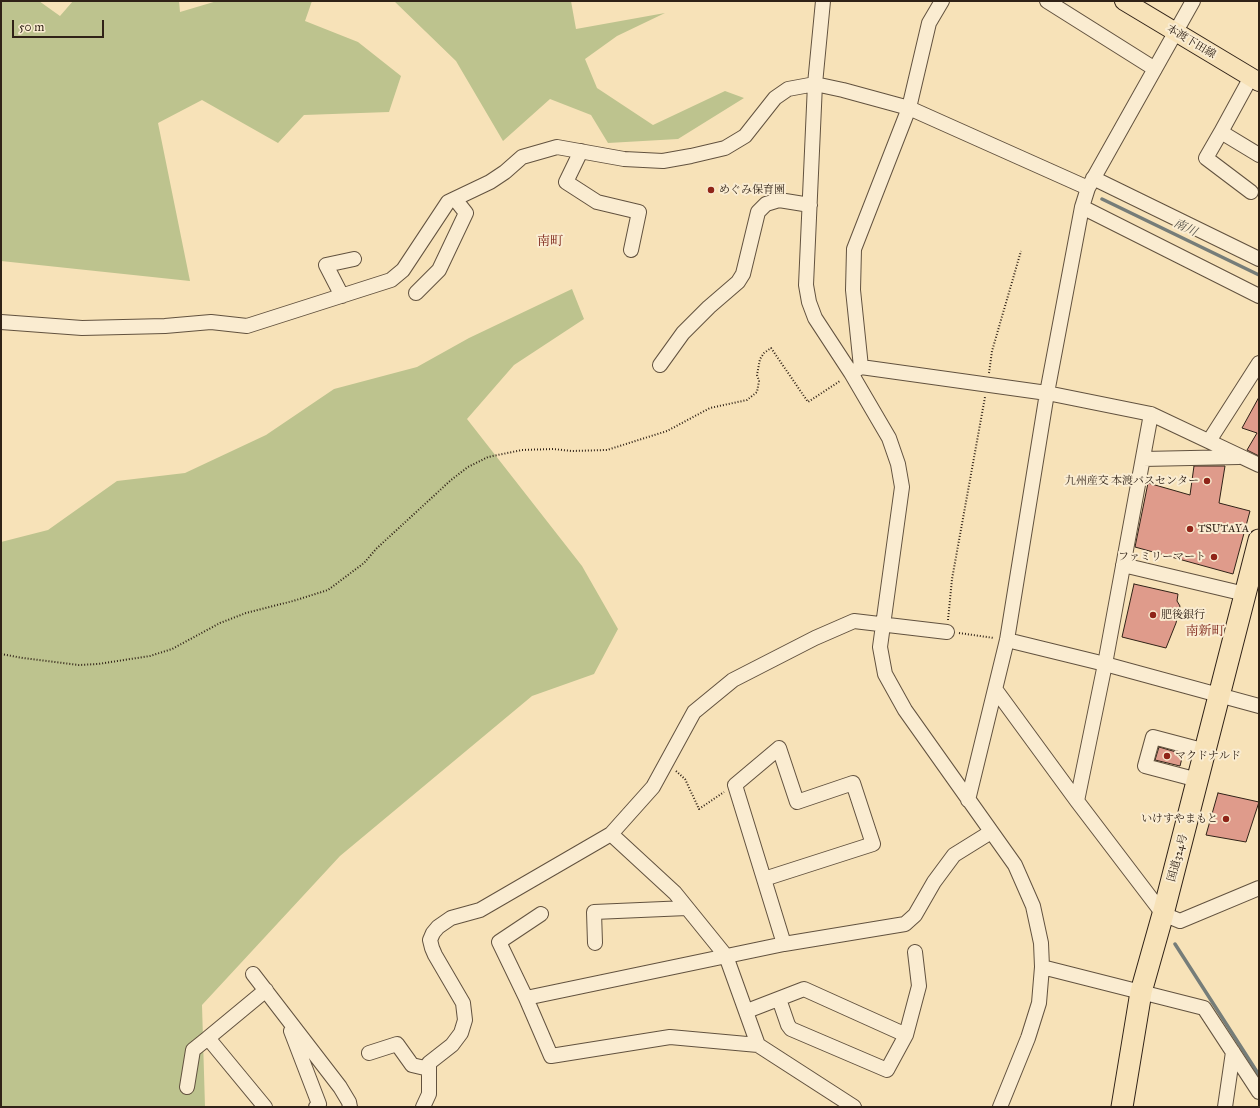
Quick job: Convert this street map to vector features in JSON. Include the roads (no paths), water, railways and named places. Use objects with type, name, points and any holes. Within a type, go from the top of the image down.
[{"type":"highway","name":"国道324号","points":[[1122,1107],[1141,992],[1206,751],[1259,540]]},
{"type":"main road","name":"本渡下田線","points":[[1124,1],[1255,79]]},
{"type":"street","points":[[823,1],[815,84],[806,285],[809,302],[816,318],[856,370],[889,438],[898,464],[902,487],[880,648],[884,674],[905,710],[1015,865],[1033,906],[1040,943],[1042,967],[1039,1003],[1030,1031],[1000,1107]]},
{"type":"street","points":[[856,370],[853,290],[854,249],[909,108],[929,23],[942,1]]},
{"type":"street","points":[[1047,1],[1155,69]]},
{"type":"street","points":[[968,800],[1007,640],[1047,393],[1082,207],[1090,183],[1193,1]]},
{"type":"street","points":[[1251,192],[1206,158],[1255,79]]},
{"type":"street","points":[[1,322],[82,328],[164,326],[211,322],[247,326],[391,280],[403,270],[448,202],[490,182],[506,172],[522,157],[557,147],[624,159],[663,161],[725,148],[745,136],[776,98],[788,89],[815,84],[909,108],[1090,183],[1259,259]]},
{"type":"street","points":[[1221,132],[1259,155]]},
{"type":"street","points":[[581,151],[566,182],[597,202],[639,212],[631,250]]},
{"type":"street","points":[[416,293],[439,270],[466,213],[455,199]]},
{"type":"street","points":[[660,365],[683,333],[709,307],[738,282],[743,274],[758,212],[766,204],[779,200],[810,205]]},
{"type":"street","points":[[1082,207],[1259,296]]},
{"type":"street","points":[[342,296],[326,265],[354,259]]},
{"type":"street","points":[[1209,441],[1259,363]]},
{"type":"street","points":[[856,370],[1047,393],[1151,414],[1259,465]]},
{"type":"street","points":[[1078,801],[1151,414]]},
{"type":"street","points":[[1143,459],[1244,457]]},
{"type":"street","points":[[1123,565],[1245,594]]},
{"type":"street","points":[[423,1107],[429,1094],[430,1063],[452,1045],[461,1033],[466,1020],[463,1003],[432,948],[430,940],[438,927],[451,918],[480,910],[611,834],[653,787],[694,712],[733,680],[815,638],[854,621],[947,632]]},
{"type":"street","points":[[1007,640],[1105,664],[1259,706]]},
{"type":"street","points":[[995,689],[1163,914],[1180,921],[1259,888]]},
{"type":"street","points":[[1198,780],[1145,766],[1153,737],[1206,751]]},
{"type":"street","points":[[764,879],[873,844],[853,783],[797,802],[779,748],[735,785],[784,944]]},
{"type":"street","points":[[526,998],[784,944],[905,924],[915,915],[934,882],[954,855],[991,832]]},
{"type":"street","points":[[611,834],[674,893],[726,956],[758,1045]]},
{"type":"street","points":[[595,943],[594,912],[687,908]]},
{"type":"street","points":[[541,914],[499,942],[526,998],[551,1056],[670,1037],[758,1045],[854,1107]]},
{"type":"street","points":[[779,999],[788,1025],[791,1028],[888,1070],[906,1035],[919,986],[915,952]]},
{"type":"street","points":[[1042,967],[1204,1008],[1259,1092]]},
{"type":"street","points":[[253,974],[340,1087],[349,1102],[350,1107]]},
{"type":"street","points":[[188,1087],[192,1050],[266,990]]},
{"type":"street","points":[[747,1011],[804,990],[906,1035]]},
{"type":"street","points":[[285,1015],[319,1104],[316,1107]]},
{"type":"street","points":[[208,1038],[265,1107]]},
{"type":"street","points":[[369,1053],[396,1044],[412,1065],[429,1069]]},
{"type":"street","points":[[1225,1107],[1233,1052]]},
{"type":"waterway","name":"南川","points":[[1102,199],[1259,275]]},
{"type":"waterway","points":[[1175,944],[1259,1075]]},
{"type":"place","name":"めぐみ保育園","points":[[711,190]]},
{"type":"place","name":"九州産交 本渡バスセンター","points":[[1207,481]]},
{"type":"place","name":"TSUTAYA","points":[[1190,529]]},
{"type":"place","name":"ファミリーマート","points":[[1214,557]]},
{"type":"place","name":"肥後銀行","points":[[1153,615]]},
{"type":"place","name":"マクドナルド","points":[[1167,756]]},
{"type":"place","name":"いけすやまもと","points":[[1226,819]]},
{"type":"district","name":"南町","points":[[550,242]]},
{"type":"district","name":"南新町","points":[[1205,632]]}]
